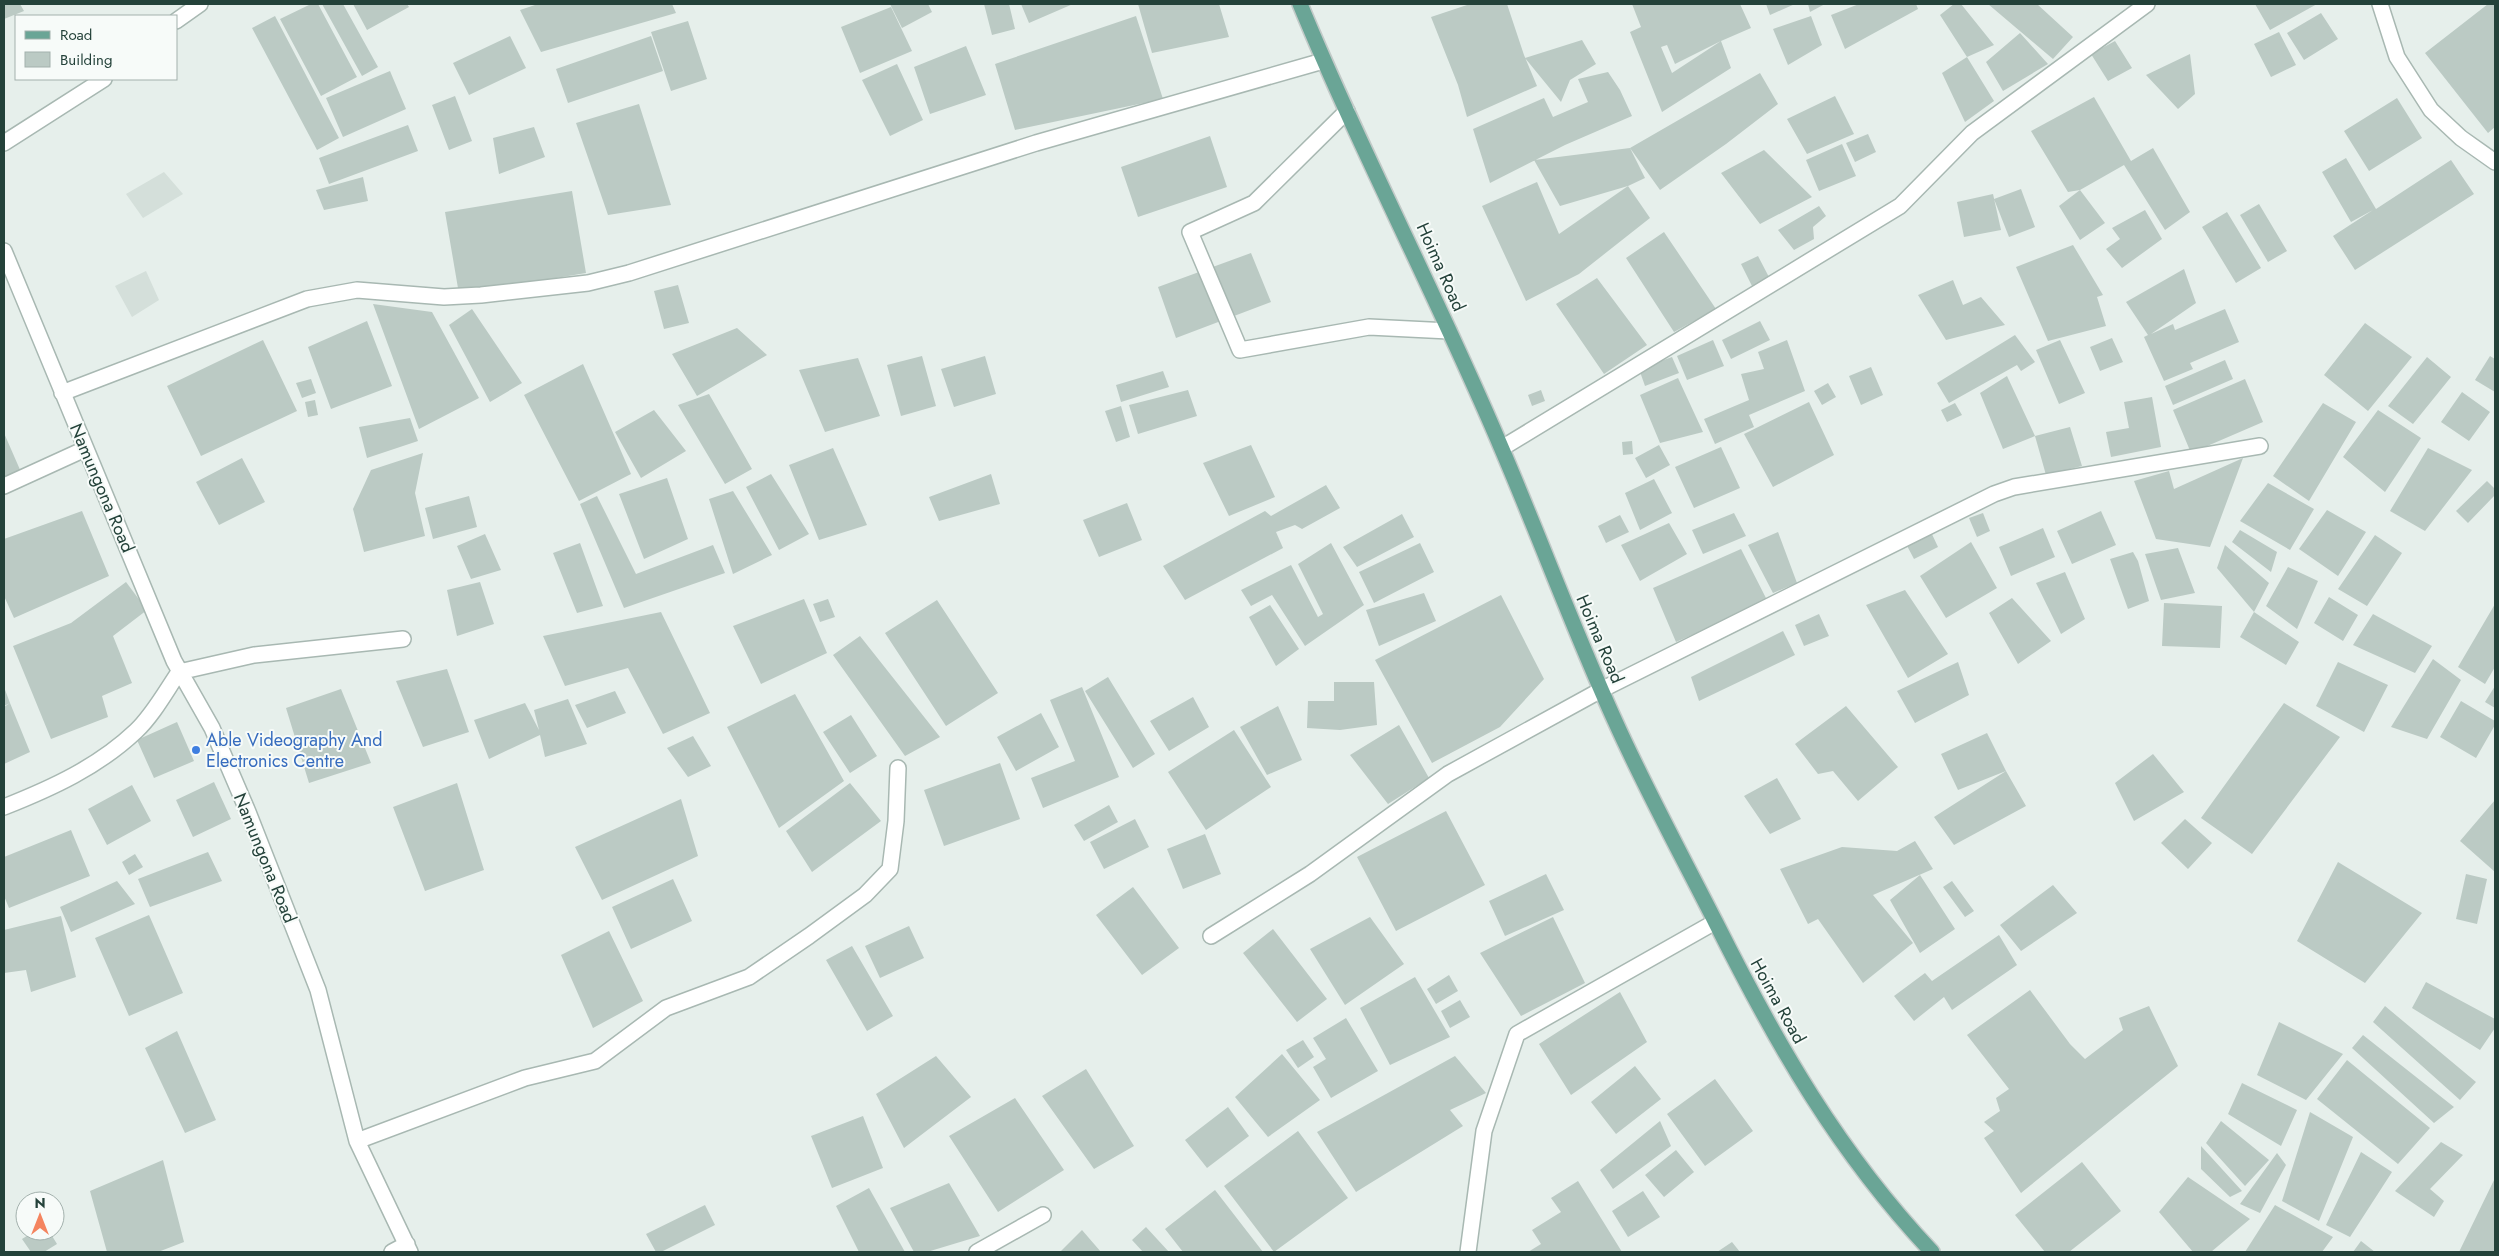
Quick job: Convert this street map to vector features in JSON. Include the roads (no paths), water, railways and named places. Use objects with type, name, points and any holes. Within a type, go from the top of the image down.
[{"type":"main road","name":"Hoima Road","points":[[1300,4],[1323,61],[1426,278],[1502,448],[1555,583],[1601,690],[1656,808],[1758,1008],[1812,1100],[1872,1185],[1932,1252]]},
{"type":"street","points":[[178,20],[200,4]]},
{"type":"street","points":[[1502,448],[1900,206],[1972,133],[2146,4]]},
{"type":"street","points":[[2380,4],[2398,57],[2431,110],[2461,138],[2495,162]]},
{"type":"street","points":[[62,393],[307,300],[338,292],[379,290],[461,297],[588,282],[629,273],[1036,143],[1323,61]]},
{"type":"street","points":[[4,143],[102,80]]},
{"type":"street","points":[[1347,111],[1254,203],[1190,232],[1240,350],[1369,327],[1449,331]]},
{"type":"street","name":"Namungona Road","points":[[4,251],[179,672],[212,728],[318,990],[357,1141],[408,1248]]},
{"type":"street","points":[[1211,936],[1310,874],[1448,774],[1601,690],[1994,494],[2014,487],[2260,446]]},
{"type":"street","points":[[4,486],[86,449]]},
{"type":"street","points":[[4,807],[66,781],[107,755],[137,730],[179,672],[254,655],[403,639]]},
{"type":"street","points":[[357,1141],[525,1078],[594,1061],[666,1008],[749,977],[865,895],[890,869],[896,821],[898,768]]},
{"type":"street","points":[[1468,1252],[1484,1131],[1517,1034],[1715,922]]},
{"type":"street","points":[[977,1252],[1043,1215]]},
{"type":"street","points":[[392,1252],[408,1248]]},
{"type":"place","name":"Able Videography And Electronics Centre","points":[[196,750]]}]
